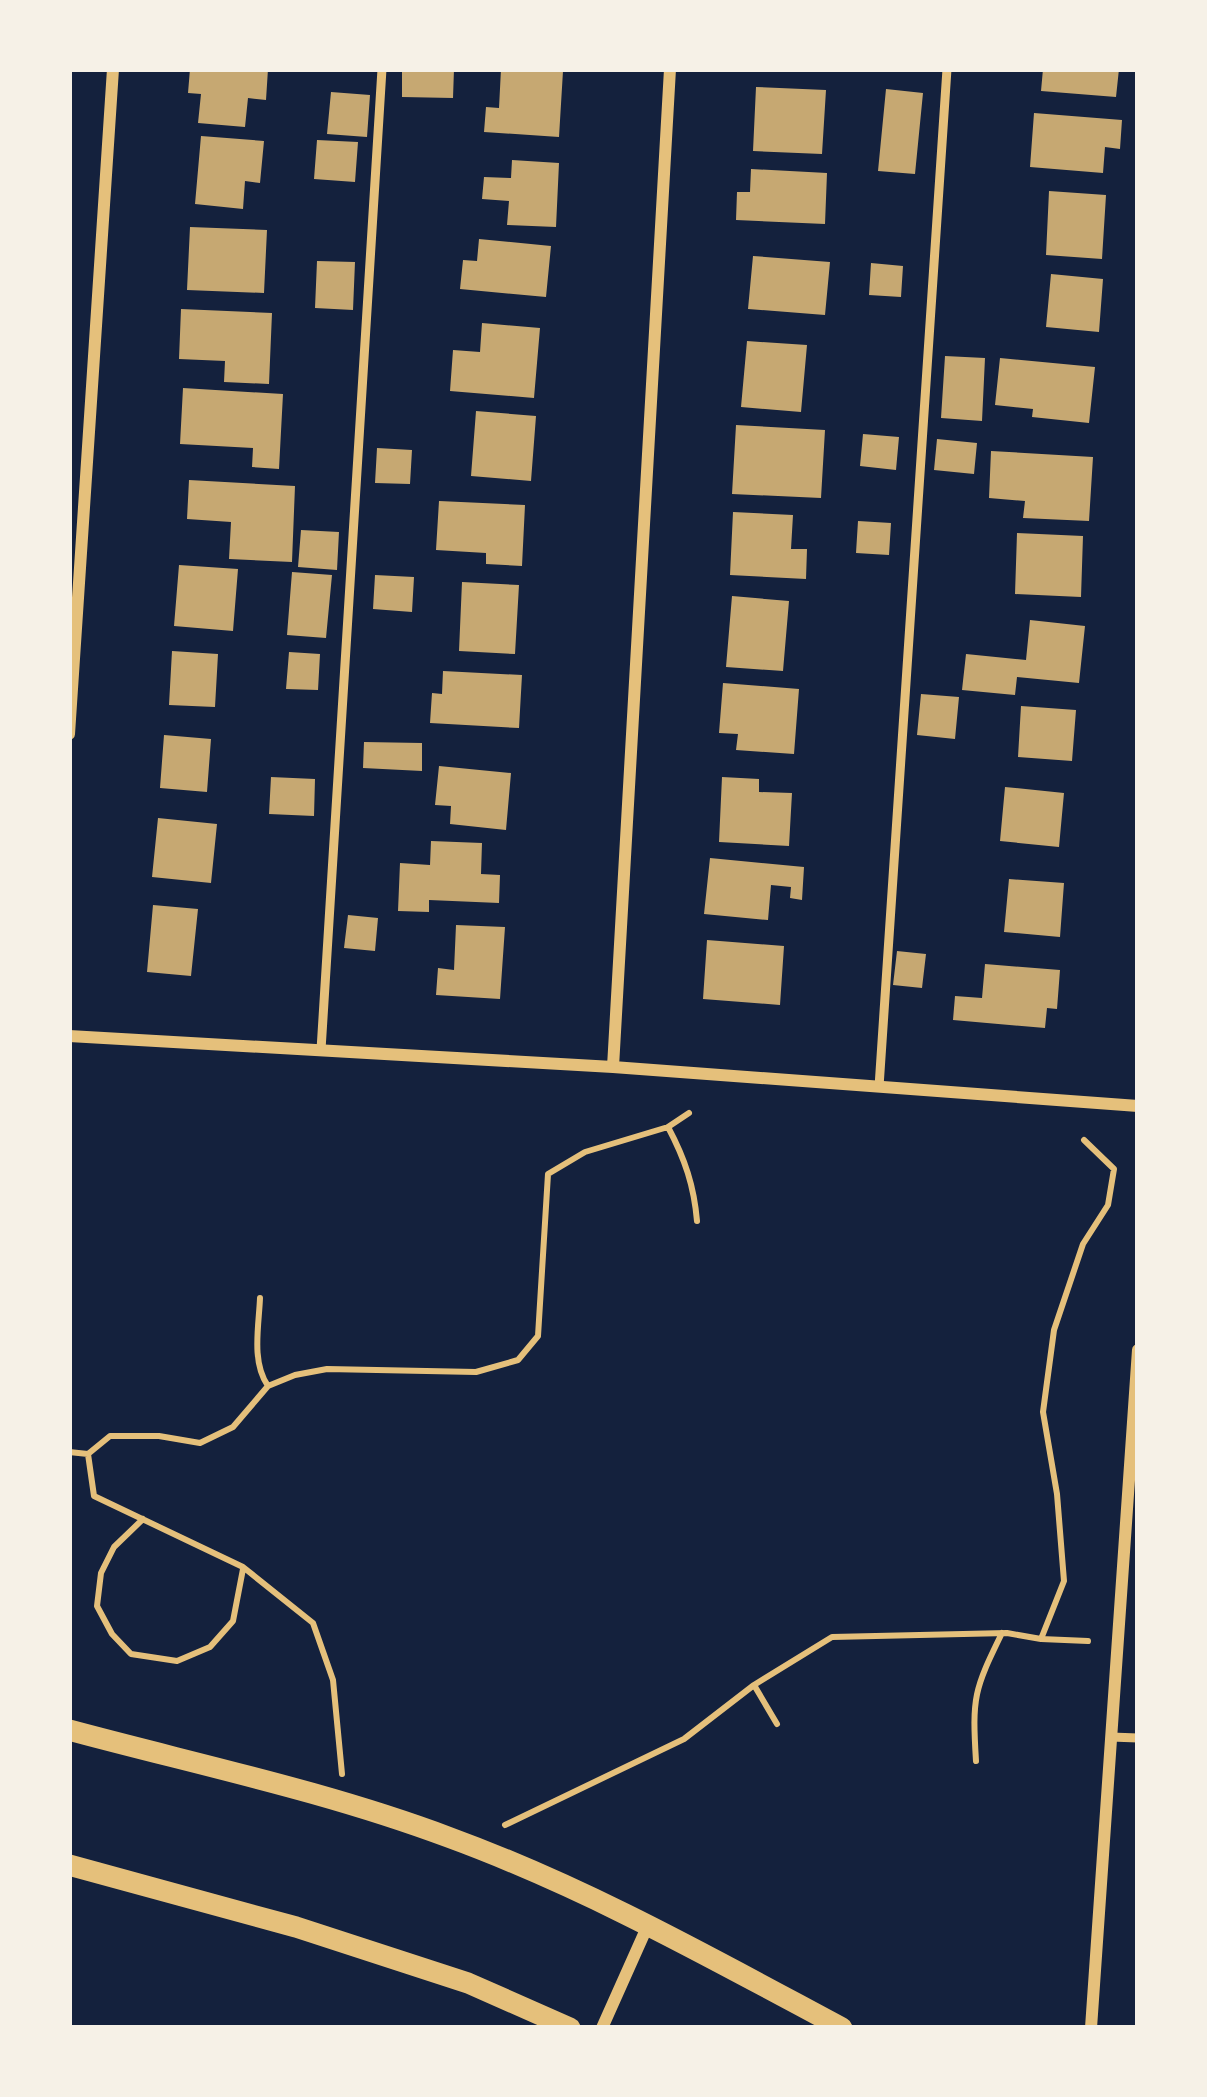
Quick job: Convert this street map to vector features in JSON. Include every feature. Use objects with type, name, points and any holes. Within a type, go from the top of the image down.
[{"type":"street","points":[[69,734],[113,69]]},
{"type":"street","points":[[613,1067],[670,69]]},
{"type":"street","points":[[69,1036],[613,1067],[1138,1106]]},
{"type":"street","points":[[1091,2028],[1132,1515],[1138,1349]]},
{"type":"street","points":[[69,1730],[326,1798],[446,1836],[648,1924],[842,2028]]},
{"type":"street","points":[[69,1865],[296,1927],[468,1983],[570,2028]]},
{"type":"street","points":[[602,2028],[648,1924]]},
{"type":"lane","points":[[321,1050],[382,69]]},
{"type":"lane","points":[[879,1087],[947,69]]},
{"type":"lane","points":[[1111,1737],[1138,1738]]},
{"type":"path","points":[[69,1452],[88,1454],[110,1436],[159,1436],[200,1443],[232,1427],[268,1386],[327,1369],[476,1372],[518,1360],[538,1336],[548,1174],[585,1152],[668,1127],[689,1113]]},
{"type":"path","points":[[668,1127],[690,1173],[697,1221]]},
{"type":"path","points":[[1041,1639],[1064,1581],[1057,1495],[1043,1412],[1054,1330],[1083,1244],[1108,1205],[1114,1169],[1084,1140]]},
{"type":"path","points":[[260,1298],[258,1356],[268,1386]]},
{"type":"path","points":[[88,1454],[94,1496],[244,1567],[313,1623],[333,1680],[342,1774]]},
{"type":"path","points":[[143,1519],[114,1547],[101,1573],[97,1606],[112,1634],[131,1654],[177,1661],[210,1647],[233,1621],[244,1567]]},
{"type":"path","points":[[976,1761],[973,1702],[979,1676],[1002,1633]]},
{"type":"path","points":[[505,1825],[684,1738],[754,1685],[832,1637],[1002,1633],[1088,1641]]},
{"type":"path","points":[[754,1685],[777,1724]]},
{"type":"building","points":[[190,69],[268,69],[266,100],[248,98],[245,127],[198,123],[201,94],[188,93]]},
{"type":"building","points":[[402,69],[454,69],[453,98],[402,97]]},
{"type":"building","points":[[501,69],[563,71],[559,137],[484,132],[486,107],[499,108]]},
{"type":"building","points":[[1043,69],[1119,69],[1116,97],[1041,91]]},
{"type":"building","points":[[756,87],[826,90],[822,154],[753,151]]},
{"type":"building","points":[[886,89],[923,93],[915,174],[878,171]]},
{"type":"building","points":[[331,92],[370,95],[367,137],[327,134]]},
{"type":"building","points":[[1034,113],[1122,120],[1120,149],[1105,147],[1103,173],[1030,167]]},
{"type":"building","points":[[201,136],[264,141],[260,183],[245,181],[243,209],[195,204]]},
{"type":"building","points":[[317,140],[358,142],[355,182],[314,179]]},
{"type":"building","points":[[512,160],[559,163],[556,227],[507,225],[509,201],[482,199],[484,177],[511,178]]},
{"type":"building","points":[[751,169],[827,173],[825,224],[736,220],[737,192],[750,192]]},
{"type":"building","points":[[1049,191],[1106,195],[1102,259],[1046,255]]},
{"type":"building","points":[[190,227],[267,230],[264,293],[187,290]]},
{"type":"building","points":[[479,239],[551,246],[546,297],[460,289],[463,260],[477,261]]},
{"type":"building","points":[[753,256],[830,262],[825,315],[748,309]]},
{"type":"building","points":[[317,261],[355,262],[353,310],[315,308]]},
{"type":"building","points":[[871,263],[903,266],[901,297],[869,295]]},
{"type":"building","points":[[1051,274],[1103,279],[1099,332],[1046,327]]},
{"type":"building","points":[[181,309],[272,313],[269,384],[224,382],[225,361],[179,359]]},
{"type":"building","points":[[482,323],[540,328],[534,398],[450,391],[453,350],[480,352]]},
{"type":"building","points":[[747,341],[807,345],[801,412],[741,407]]},
{"type":"building","points":[[945,356],[985,358],[982,421],[941,418]]},
{"type":"building","points":[[1000,358],[1095,367],[1089,423],[1032,417],[1033,409],[995,405]]},
{"type":"building","points":[[183,388],[283,394],[279,469],[252,467],[253,448],[180,444]]},
{"type":"building","points":[[476,411],[536,416],[531,481],[471,476]]},
{"type":"building","points":[[736,425],[825,430],[821,498],[732,494]]},
{"type":"building","points":[[863,434],[899,437],[896,470],[860,466]]},
{"type":"building","points":[[937,439],[977,443],[974,474],[934,470]]},
{"type":"building","points":[[377,448],[412,450],[410,484],[375,483]]},
{"type":"building","points":[[991,451],[1093,457],[1089,521],[1023,518],[1025,501],[989,498]]},
{"type":"building","points":[[189,480],[295,486],[292,562],[229,559],[231,522],[187,519]]},
{"type":"building","points":[[439,501],[525,505],[522,566],[486,564],[486,553],[436,550]]},
{"type":"building","points":[[733,512],[793,515],[791,549],[807,549],[806,579],[730,575]]},
{"type":"building","points":[[858,521],[891,523],[889,555],[856,553]]},
{"type":"building","points":[[301,530],[339,532],[337,570],[298,567]]},
{"type":"building","points":[[1017,533],[1083,536],[1081,597],[1015,594]]},
{"type":"building","points":[[179,565],[238,569],[233,631],[174,626]]},
{"type":"building","points":[[292,572],[332,575],[326,638],[287,635]]},
{"type":"building","points":[[375,575],[414,577],[412,612],[373,609]]},
{"type":"building","points":[[462,582],[519,585],[515,654],[459,651]]},
{"type":"building","points":[[732,596],[789,601],[783,671],[726,667]]},
{"type":"building","points":[[1030,620],[1085,626],[1079,683],[1017,677],[1015,695],[962,690],[966,654],[1026,660]]},
{"type":"building","points":[[172,651],[218,654],[215,707],[169,705]]},
{"type":"building","points":[[289,652],[320,654],[318,690],[286,689]]},
{"type":"building","points":[[443,671],[522,675],[519,728],[430,723],[432,693],[442,694]]},
{"type":"building","points":[[723,683],[799,689],[794,754],[736,750],[738,734],[719,733]]},
{"type":"building","points":[[921,694],[959,697],[955,739],[917,735]]},
{"type":"building","points":[[1021,706],[1076,710],[1072,761],[1018,757]]},
{"type":"building","points":[[164,735],[211,739],[207,792],[160,788]]},
{"type":"building","points":[[364,742],[422,743],[422,771],[363,768]]},
{"type":"building","points":[[439,766],[511,773],[506,830],[450,824],[451,806],[435,805]]},
{"type":"building","points":[[271,777],[315,779],[314,816],[269,814]]},
{"type":"building","points":[[722,777],[759,779],[759,792],[792,793],[789,846],[719,842]]},
{"type":"building","points":[[1005,787],[1064,793],[1059,847],[1000,841]]},
{"type":"building","points":[[158,818],[217,824],[211,883],[152,877]]},
{"type":"building","points":[[431,841],[482,843],[481,874],[500,875],[499,903],[429,900],[429,912],[398,911],[400,863],[430,865]]},
{"type":"building","points":[[710,858],[804,867],[802,900],[790,898],[791,887],[771,885],[768,920],[704,914]]},
{"type":"building","points":[[1009,879],[1064,883],[1060,937],[1004,932]]},
{"type":"building","points":[[153,905],[198,909],[191,976],[147,972]]},
{"type":"building","points":[[348,915],[378,918],[375,951],[344,948]]},
{"type":"building","points":[[456,925],[505,927],[500,999],[436,995],[438,968],[454,970]]},
{"type":"building","points":[[707,940],[784,946],[780,1005],[703,999]]},
{"type":"building","points":[[897,951],[926,954],[922,988],[893,985]]},
{"type":"building","points":[[985,964],[1060,970],[1057,1009],[1047,1008],[1045,1028],[953,1020],[955,996],[982,998]]}]
